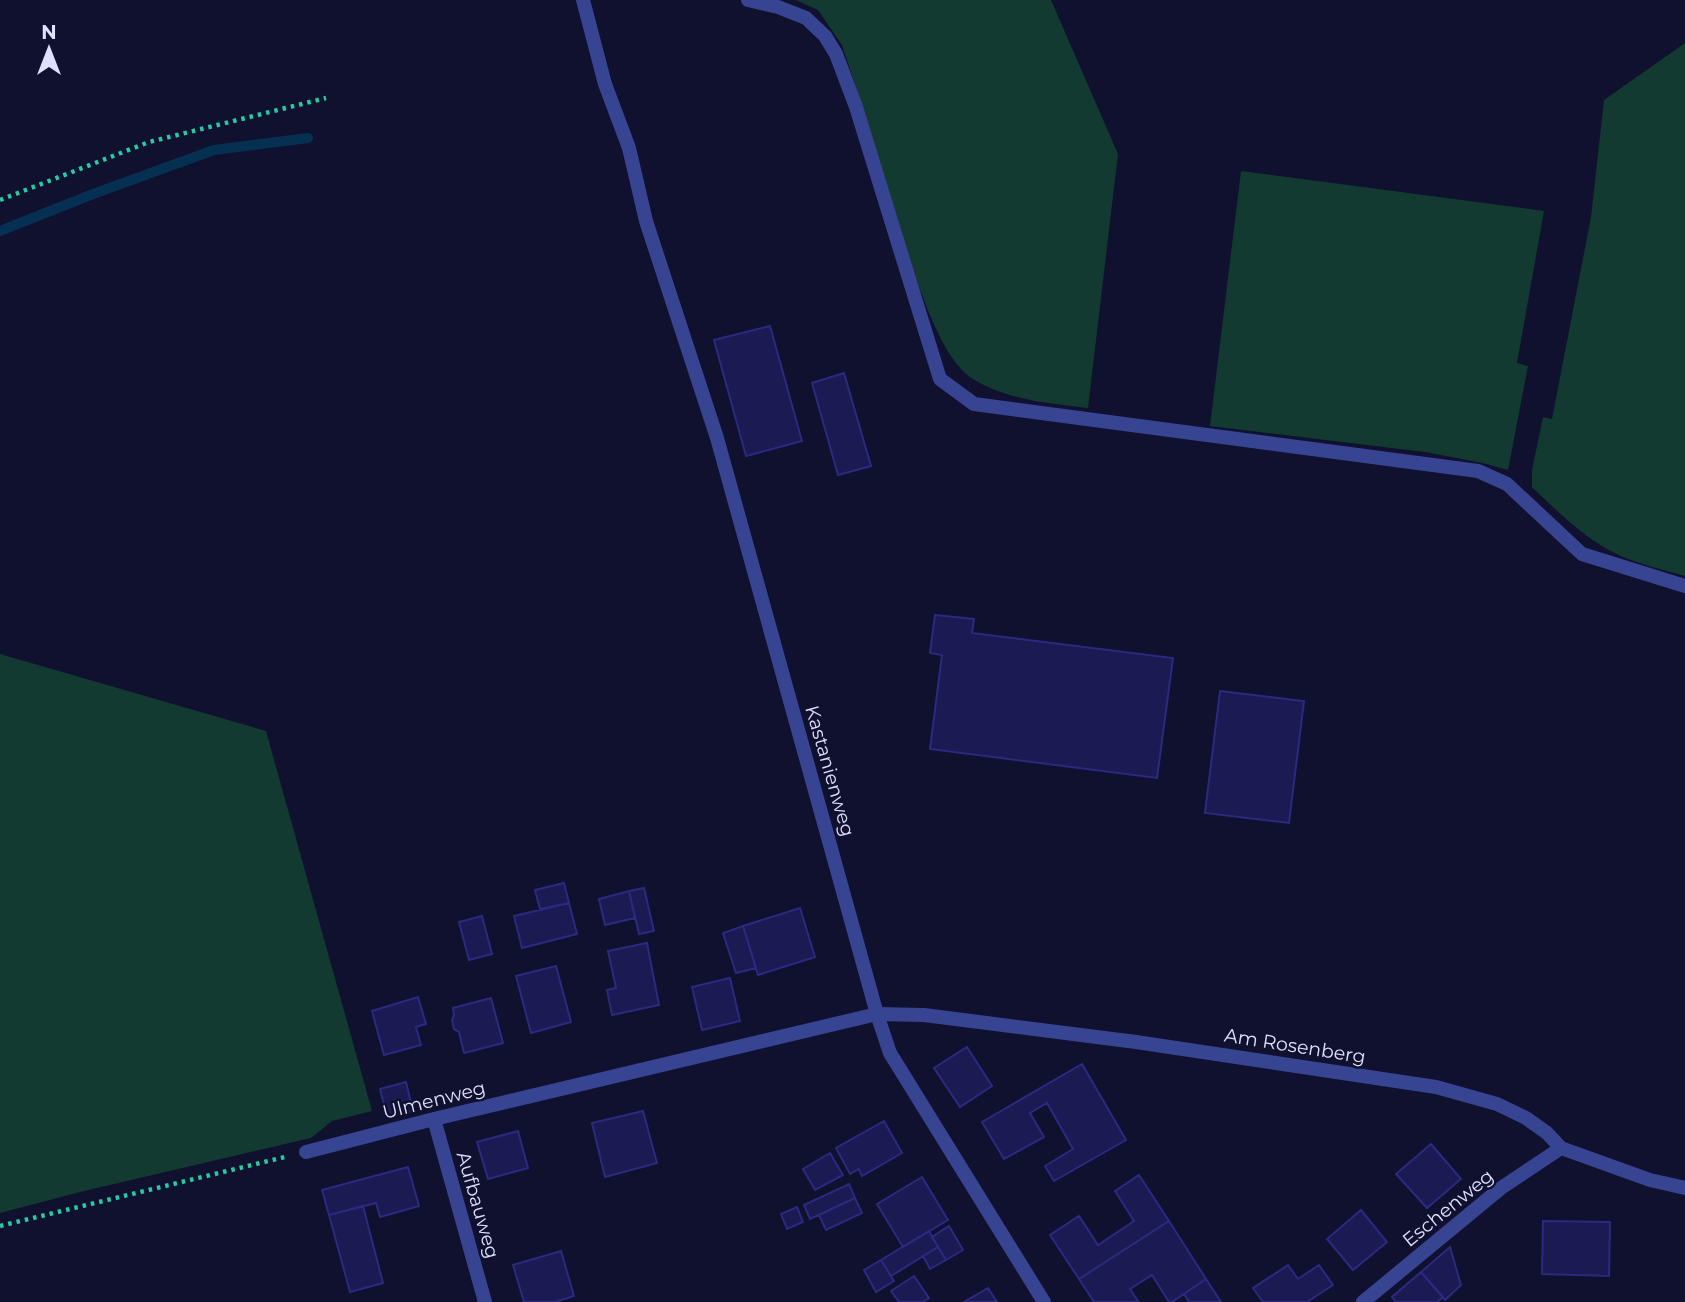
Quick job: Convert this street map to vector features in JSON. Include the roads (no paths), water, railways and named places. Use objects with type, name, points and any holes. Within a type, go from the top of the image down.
[{"type":"street","name":"Kastanienweg","points":[[583,0],[605,84],[629,148],[646,221],[718,438],[890,1053],[1044,1302]]},
{"type":"street","points":[[748,0],[778,7],[806,18],[825,36],[836,54],[856,107],[940,379],[974,404],[1478,471],[1507,484],[1582,554],[1685,586]]},
{"type":"street","name":"Ulmenweg","points":[[306,1152],[877,1014]]},
{"type":"street","name":"Am Rosenberg","points":[[877,1014],[924,1015],[1136,1042],[1436,1087],[1497,1104],[1526,1118],[1548,1133],[1561,1148],[1650,1180],[1685,1188]]},
{"type":"street","name":"Aufbauweg","points":[[434,1119],[485,1302]]},
{"type":"street","name":"Eschenweg","points":[[1363,1302],[1501,1188],[1561,1148]]},
{"type":"waterway","points":[[0,231],[214,150],[308,138]]}]
